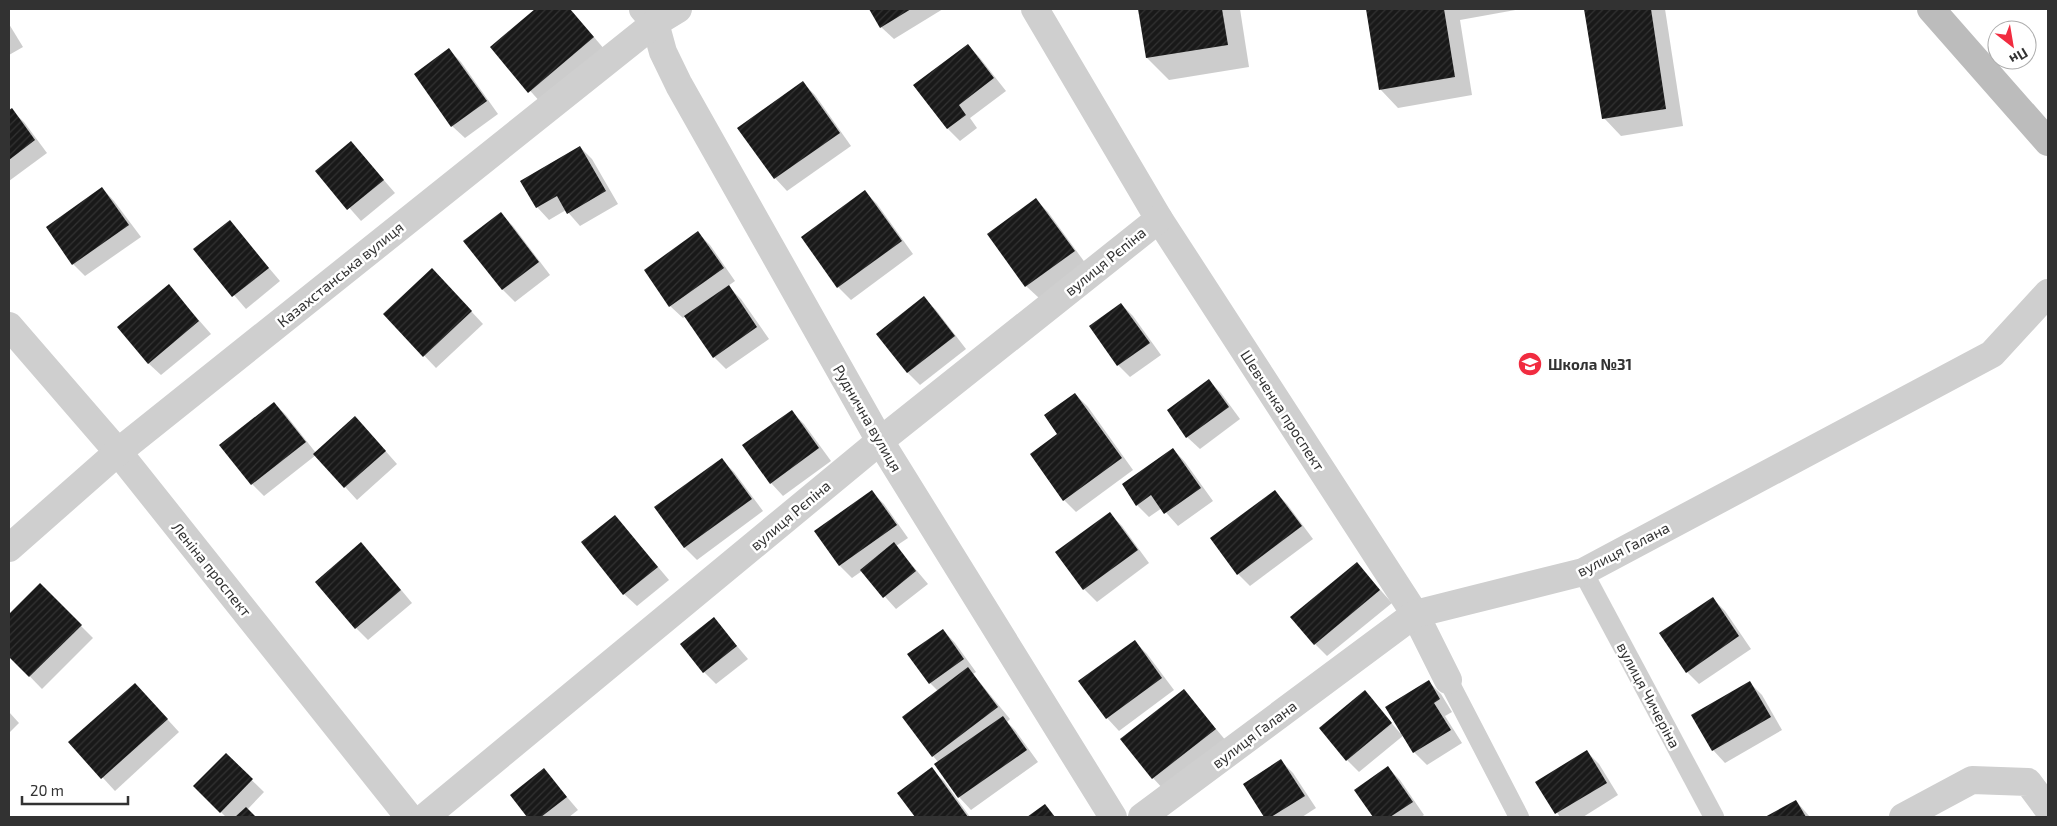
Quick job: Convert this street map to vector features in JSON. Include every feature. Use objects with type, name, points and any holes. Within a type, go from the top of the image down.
[{"type":"street","name":"Шевченка проспект","points":[[1035,9],[1159,219],[1415,614],[1448,680]]},
{"type":"street","points":[[1931,9],[2048,142]]},
{"type":"street","name":"Руднична вулиця","points":[[659,13],[663,52],[679,85],[880,440],[1113,817]]},
{"type":"street","name":"Казахстанська вулиця","points":[[9,548],[118,452],[659,13]]},
{"type":"street","name":"вулиця Рєпіна","points":[[425,817],[880,440],[1159,219]]},
{"type":"street","name":"вулиця Галана","points":[[1142,817],[1415,614],[1583,572],[1992,354],[2048,294]]},
{"type":"street","name":"Леніна проспект","points":[[9,326],[118,452],[410,817]]},
{"type":"street","points":[[1903,817],[1972,780],[2028,782],[2048,810]]},
{"type":"lane","name":"вулиця Чичеріна","points":[[1583,572],[1714,817]]},
{"type":"lane","name":"Шевченка проспект","points":[[1448,680],[1519,817]]},
{"type":"building","points":[[535,9],[570,9],[594,37],[528,93],[490,47]]},
{"type":"building","points":[[869,9],[911,9],[880,28]]},
{"type":"building","points":[[1138,9],[1222,9],[1228,45],[1146,58]]},
{"type":"building","points":[[1366,9],[1444,9],[1455,77],[1379,90]]},
{"type":"building","points":[[1584,9],[1651,9],[1666,109],[1602,119]]},
{"type":"building","points":[[968,44],[994,78],[959,105],[966,115],[947,129],[913,85]]},
{"type":"building","points":[[449,48],[487,101],[451,127],[414,74]]},
{"type":"building","points":[[803,81],[840,133],[774,179],[737,128]]},
{"type":"building","points":[[12,108],[35,140],[9,160],[9,110]]},
{"type":"building","points":[[351,141],[384,180],[347,210],[315,171]]},
{"type":"building","points":[[580,146],[606,191],[567,214],[557,196],[536,208],[520,181]]},
{"type":"building","points":[[102,187],[129,225],[72,265],[46,227]]},
{"type":"building","points":[[865,190],[902,241],[837,288],[801,237]]},
{"type":"building","points":[[1036,198],[1075,251],[1025,287],[987,234]]},
{"type":"building","points":[[501,212],[539,262],[502,290],[463,241]]},
{"type":"building","points":[[230,220],[269,268],[232,297],[193,249]]},
{"type":"building","points":[[698,231],[724,268],[669,307],[644,270]]},
{"type":"building","points":[[432,268],[472,311],[423,357],[383,314]]},
{"type":"building","points":[[169,284],[199,321],[148,364],[117,327]]},
{"type":"building","points":[[729,285],[757,327],[713,358],[684,316]]},
{"type":"building","points":[[924,296],[955,336],[907,373],[876,334]]},
{"type":"building","points":[[1121,303],[1150,343],[1117,366],[1089,326]]},
{"type":"building","points":[[1209,379],[1229,407],[1186,438],[1167,410]]},
{"type":"building","points":[[1075,393],[1122,458],[1063,501],[1030,454],[1057,434],[1044,415]]},
{"type":"building","points":[[274,402],[306,442],[251,485],[219,445]]},
{"type":"building","points":[[792,410],[819,448],[770,484],[742,445]]},
{"type":"building","points":[[355,416],[386,451],[344,488],[313,454]]},
{"type":"building","points":[[1173,448],[1201,488],[1164,514],[1151,495],[1136,506],[1122,484]]},
{"type":"building","points":[[722,458],[752,499],[684,548],[654,507]]},
{"type":"building","points":[[872,490],[897,525],[839,566],[814,531]]},
{"type":"building","points":[[1275,490],[1302,526],[1237,575],[1210,538]]},
{"type":"building","points":[[1110,512],[1138,550],[1083,590],[1055,552]]},
{"type":"building","points":[[615,515],[658,567],[623,595],[581,542]]},
{"type":"building","points":[[361,542],[401,590],[355,629],[315,582]]},
{"type":"building","points":[[894,542],[916,571],[883,598],[860,570]]},
{"type":"building","points":[[1357,562],[1380,590],[1314,645],[1290,617]]},
{"type":"building","points":[[40,583],[82,625],[29,677],[9,657],[9,614]]},
{"type":"building","points":[[1713,597],[1739,636],[1686,673],[1659,633]]},
{"type":"building","points":[[714,617],[737,646],[703,673],[680,644]]},
{"type":"building","points":[[943,629],[964,659],[929,684],[907,654]]},
{"type":"building","points":[[1135,640],[1162,678],[1106,719],[1078,681]]},
{"type":"building","points":[[968,667],[998,707],[932,757],[902,717]]},
{"type":"building","points":[[1429,680],[1440,699],[1434,703],[1451,730],[1413,753],[1385,707]]},
{"type":"building","points":[[1750,681],[1771,717],[1712,751],[1691,715]]},
{"type":"building","points":[[135,683],[168,719],[101,779],[68,742]]},
{"type":"building","points":[[1184,689],[1216,729],[1152,779],[1120,739]]},
{"type":"building","points":[[1365,690],[1392,723],[1346,761],[1319,728]]},
{"type":"building","points":[[1003,716],[1027,750],[958,798],[934,764]]},
{"type":"building","points":[[1587,750],[1607,783],[1555,814],[1535,782]]},
{"type":"building","points":[[226,753],[253,779],[220,813],[193,786]]},
{"type":"building","points":[[1281,759],[1305,796],[1271,817],[1264,817],[1243,784]]},
{"type":"building","points":[[1388,766],[1413,802],[1390,817],[1373,817],[1354,790]]},
{"type":"building","points":[[932,767],[968,817],[915,817],[897,793]]},
{"type":"building","points":[[544,768],[567,797],[541,817],[527,817],[510,795]]},
{"type":"building","points":[[1796,800],[1806,817],[1765,817]]},
{"type":"building","points":[[1045,804],[1055,817],[1027,817]]},
{"type":"building","points":[[246,807],[256,817],[235,817]]},
{"type":"place","name":"Школа №31","points":[[1530,364]]}]
